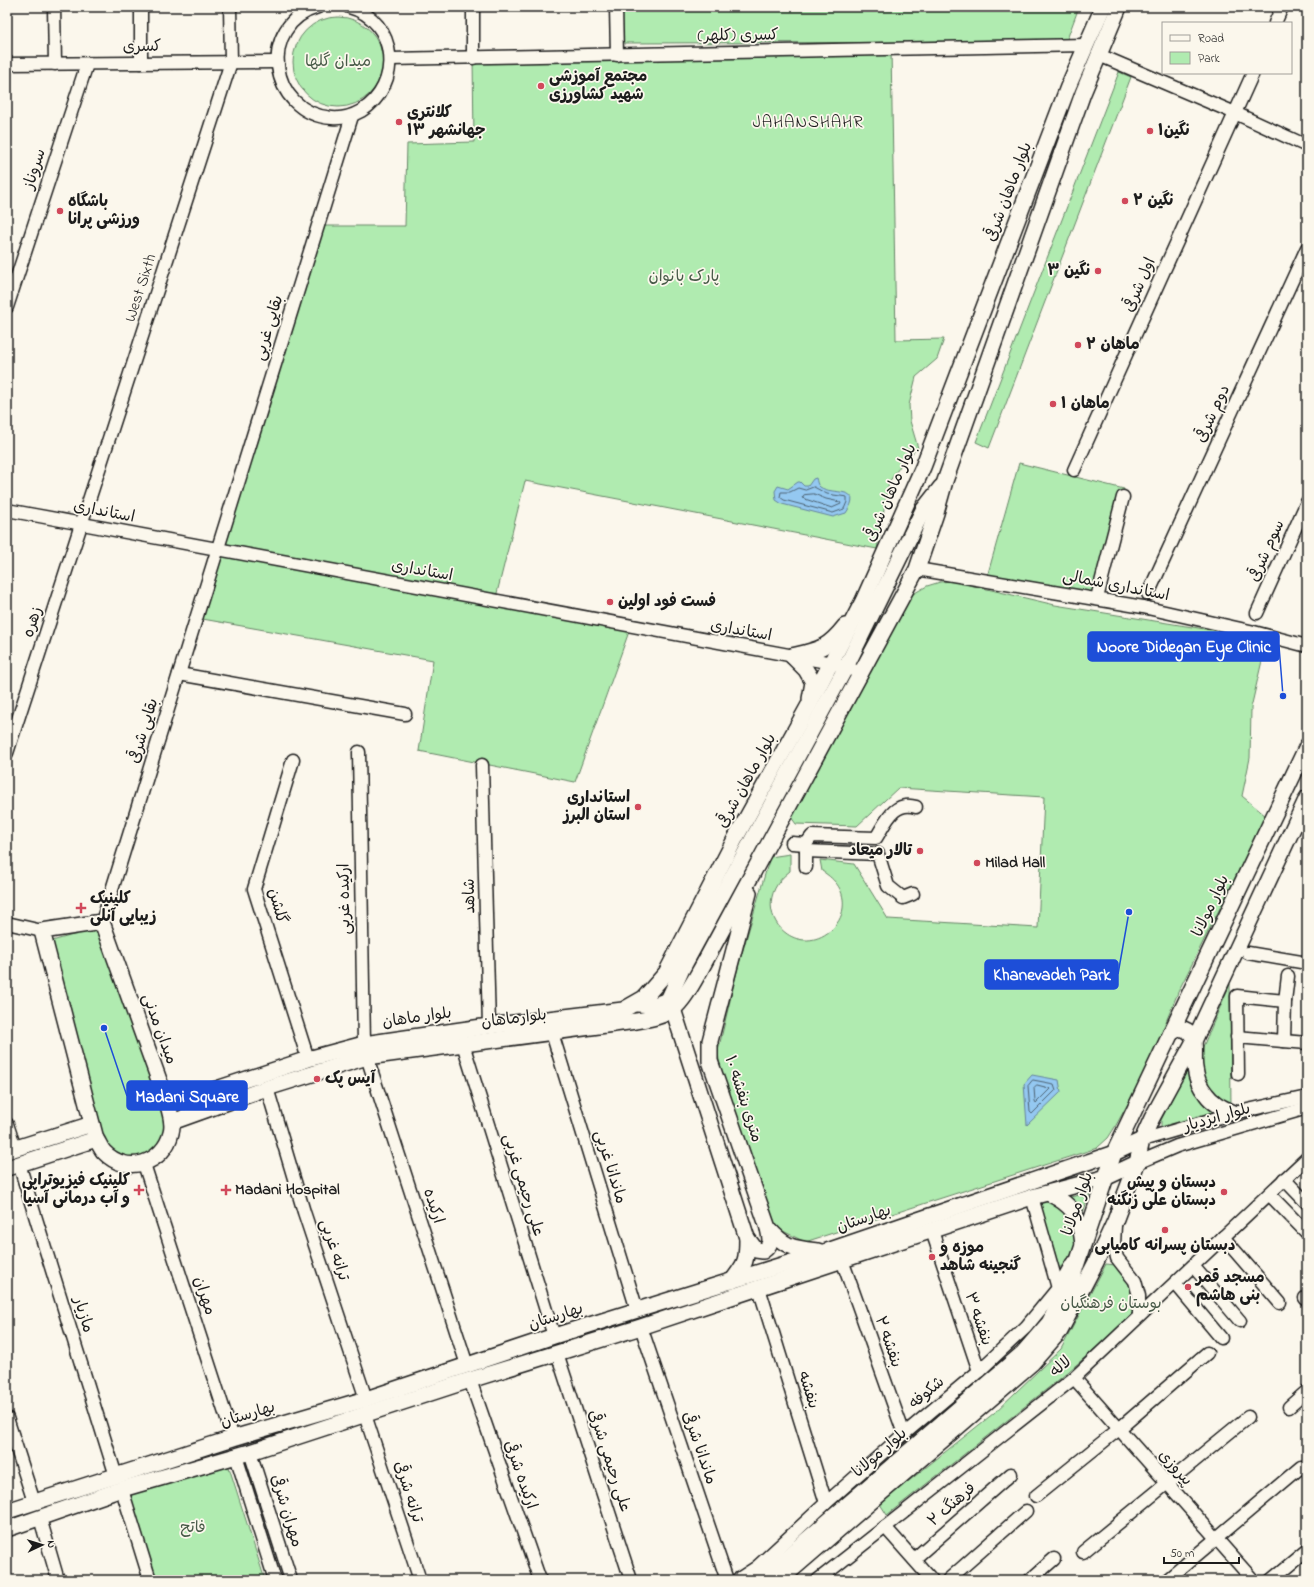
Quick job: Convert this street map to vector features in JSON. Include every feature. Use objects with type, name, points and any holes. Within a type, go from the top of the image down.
[{"type":"main road","name":"بلوار ماهان شرقی","points":[[666,973],[735,838],[810,705],[863,601],[923,467],[1086,45],[1103,7]]},
{"type":"main road","points":[[862,673],[917,569],[936,514],[945,481],[1083,93],[1119,7]]},
{"type":"main road","points":[[670,1005],[682,970],[846,667],[923,510],[945,481]]},
{"type":"main road","points":[[792,656],[820,649],[836,638],[863,601]]},
{"type":"main road","points":[[792,656],[806,670],[812,682],[810,705]]},
{"type":"main road","name":"بلوارماهان","points":[[172,1122],[366,1051],[463,1044],[552,1033],[652,1018],[689,990],[862,673]]},
{"type":"main road","name":"بلوار مولانا","points":[[760,1580],[1022,1353],[1048,1324],[1071,1281],[1114,1153],[1307,746]]},
{"type":"main road","name":"بلوار مولانا","points":[[780,1580],[1032,1363],[1060,1331],[1115,1221],[1137,1163],[1142,1140],[1174,1076],[1194,1041],[1307,798]]},
{"type":"main road","name":"۱۰ متری بنفشه","points":[[756,868],[710,1041],[710,1061],[768,1228],[780,1241],[788,1246],[799,1249],[827,1251]]},
{"type":"main road","points":[[102,922],[42,931],[96,1139],[104,1152],[115,1161],[129,1165],[144,1164]]},
{"type":"main road","name":"میدان مدنی","points":[[102,922],[168,1105],[172,1122],[172,1132],[167,1146],[157,1157],[144,1164]]},
{"type":"main road","points":[[666,973],[670,1005],[747,1238],[747,1256],[745,1264],[732,1281]]},
{"type":"main road","name":"بلوار ماهان","points":[[168,1105],[308,1059],[366,1051],[489,1026],[623,1010],[636,1004],[644,998],[666,973]]},
{"type":"main road","points":[[1191,991],[1191,1000],[1194,1005],[1199,1007],[1204,1006],[1212,1000]]},
{"type":"main road","points":[[636,1004],[670,1005]]},
{"type":"main road","points":[[1171,1033],[1180,1028],[1191,1034],[1194,1041],[1195,1069],[1199,1083],[1205,1094],[1214,1104],[1234,1113]]},
{"type":"main road","points":[[11,1149],[92,1124]]},
{"type":"main road","points":[[13,1166],[96,1139]]},
{"type":"main road","name":"بهارستان","points":[[7,1529],[122,1489],[243,1454],[365,1415],[554,1336],[827,1251],[1114,1153],[1142,1140]]},
{"type":"main road","name":"بهارستان","points":[[7,1511],[234,1438],[366,1399],[469,1372],[557,1353],[641,1327],[1032,1197],[1107,1177],[1137,1163]]},
{"type":"main road","points":[[1048,1193],[1063,1200],[1074,1213],[1081,1229],[1083,1245]]},
{"type":"main road","points":[[747,1238],[756,1250],[763,1251],[768,1247],[770,1242],[768,1228]]},
{"type":"street","points":[[54,7],[55,64]]},
{"type":"street","points":[[141,7],[141,63]]},
{"type":"street","name":"West Sixth","points":[[81,524],[231,62],[230,7]]},
{"type":"street","points":[[318,7],[310,9],[298,17],[287,28],[280,41],[277,62],[278,75],[286,92],[299,106],[315,115],[334,118],[352,116],[369,106],[381,92],[389,75],[390,59],[386,41],[379,27],[368,16],[355,8],[349,7]]},
{"type":"street","points":[[473,7],[473,58]]},
{"type":"street","points":[[616,7],[617,55]]},
{"type":"street","points":[[1275,22],[1282,7]]},
{"type":"street","name":"کسری (کلهر)","points":[[390,59],[1086,45]]},
{"type":"street","points":[[1099,56],[1235,113],[1307,146]]},
{"type":"street","name":"کسری","points":[[7,64],[277,62]]},
{"type":"street","name":"سروناز","points":[[7,307],[87,64]]},
{"type":"street","name":"اول شرقی","points":[[1074,470],[1253,74]]},
{"type":"street","name":"بقایى غربی","points":[[217,550],[352,116]]},
{"type":"street","name":"دوم شرقی","points":[[1148,594],[1307,248]]},
{"type":"street","points":[[1097,598],[1123,497]]},
{"type":"street","name":"سوم شرقی","points":[[1257,613],[1307,502]]},
{"type":"street","name":"استانداری","points":[[7,510],[832,663],[862,673]]},
{"type":"street","name":"زهره","points":[[7,754],[81,524]]},
{"type":"street","name":"بقایى شرقی","points":[[102,922],[217,550]]},
{"type":"street","name":"استانداری شمالی","points":[[917,569],[1097,598],[1250,631],[1307,646]]},
{"type":"street","points":[[179,674],[405,714]]},
{"type":"street","name":"ارکیده غربی","points":[[359,752],[366,1051]]},
{"type":"street","name":"گلشن","points":[[293,760],[254,890],[308,1059]]},
{"type":"street","name":"شاهد","points":[[482,765],[489,1026]]},
{"type":"street","points":[[806,867],[806,847],[812,836],[876,838],[894,810],[909,805],[916,807]]},
{"type":"street","points":[[792,843],[806,847],[878,854],[888,886],[903,898],[913,894]]},
{"type":"street","points":[[7,923],[42,931]]},
{"type":"street","points":[[1248,953],[1307,963]]},
{"type":"street","points":[[1284,1041],[1285,1001],[1288,976]]},
{"type":"street","points":[[1238,1074],[1237,996],[1285,1001]]},
{"type":"street","name":"ماندانا غربی","points":[[552,1033],[637,1310]]},
{"type":"street","points":[[1238,1037],[1307,1043]]},
{"type":"street","name":"علی رحیمی غربی","points":[[463,1044],[554,1336]]},
{"type":"street","name":"ارکیده","points":[[366,1051],[469,1372]]},
{"type":"street","name":"ترانه غربی","points":[[267,1088],[304,1212],[366,1399]]},
{"type":"street","name":"بلوار ایزدیار","points":[[1142,1140],[1234,1113],[1307,1097]]},
{"type":"street","name":"بلوار ایزدیار","points":[[1137,1163],[1177,1146],[1307,1108]]},
{"type":"street","points":[[7,1124],[11,1149]]},
{"type":"street","name":"لاله","points":[[818,1580],[1074,1378],[1307,1158]]},
{"type":"street","name":"مهران","points":[[144,1164],[234,1438]]},
{"type":"street","name":"مازیار","points":[[13,1166],[116,1476]]},
{"type":"street","points":[[1284,1179],[1307,1203]]},
{"type":"street","points":[[1269,1194],[1307,1233]]},
{"type":"street","points":[[1032,1197],[1058,1288]]},
{"type":"street","points":[[1115,1221],[1114,1245],[1116,1258],[1135,1281],[1139,1296],[1139,1316]]},
{"type":"street","name":"بنفشه ۳","points":[[932,1231],[979,1372]]},
{"type":"street","points":[[1223,1237],[1280,1303]]},
{"type":"street","name":"شکوفه","points":[[736,1580],[757,1567],[904,1434],[979,1372],[1026,1327],[1058,1288],[1083,1245]]},
{"type":"street","name":"بنفشه ۲","points":[[842,1260],[904,1434]]},
{"type":"street","points":[[1193,1266],[1240,1321]]},
{"type":"street","points":[[1175,1283],[1221,1338]]},
{"type":"street","name":"بنفشه","points":[[759,1288],[826,1503]]},
{"type":"street","name":"ماندانا شرقی","points":[[641,1327],[727,1580]]},
{"type":"street","name":"علی رحیمی شرقی","points":[[557,1353],[631,1580]]},
{"type":"street","points":[[1036,1496],[1119,1429],[1207,1353]]},
{"type":"street","name":"ارکیده شرقی","points":[[469,1372],[540,1580]]},
{"type":"street","name":"پیروزی","points":[[1074,1378],[1253,1580]]},
{"type":"street","points":[[1289,1407],[1307,1391]]},
{"type":"street","name":"ترانه شرقی","points":[[365,1415],[420,1580]]},
{"type":"street","points":[[1083,1552],[1248,1417]]},
{"type":"street","points":[[7,1418],[34,1502]]},
{"type":"street","name":"مهران شرقی","points":[[243,1454],[275,1580]]},
{"type":"street","name":"مهران شرقی","points":[[243,1454],[290,1580]]},
{"type":"street","points":[[1167,1580],[1301,1467]]},
{"type":"street","name":"فرهنگ ۲","points":[[914,1559],[1011,1474]]},
{"type":"street","points":[[124,1496],[150,1580]]},
{"type":"street","points":[[948,1580],[1026,1511]]},
{"type":"street","points":[[42,1525],[58,1580]]},
{"type":"street","points":[[885,1527],[932,1580]]},
{"type":"street","points":[[1271,1580],[1307,1550]]},
{"type":"street","points":[[1030,1580],[1054,1559]]},
{"type":"green space","points":[[620,7],[1079,7],[1066,42],[621,43]]},
{"type":"green space","name":"میدان گلها","points":[[338,17],[355,21],[370,30],[379,45],[383,62],[379,79],[370,94],[355,103],[338,107],[321,103],[306,94],[297,79],[293,62],[297,45],[306,30],[321,21]]},
{"type":"green space","name":"پارک بانوان","points":[[891,49],[896,340],[944,339],[937,359],[916,377],[909,405],[910,421],[918,448],[905,459],[889,482],[877,549],[525,481],[495,601],[631,626],[575,782],[419,751],[433,660],[197,618],[320,226],[405,226],[407,144],[474,142],[473,58]]},
{"type":"green space","points":[[1119,72],[1131,77],[989,448],[976,442]]},
{"type":"green space","points":[[1019,463],[1124,489],[1094,597],[987,577]]},
{"type":"green space","points":[[953,581],[1055,605],[1267,639],[1251,708],[1250,758],[1242,796],[1266,816],[1179,990],[1145,1073],[1108,1138],[1097,1148],[805,1242],[773,1226],[725,1086],[718,1051],[738,967],[770,857],[790,854],[790,871],[777,885],[772,900],[772,914],[778,926],[789,935],[801,940],[815,939],[830,931],[842,915],[843,896],[841,891],[835,882],[822,871],[820,860],[854,864],[888,919],[1038,928],[1044,797],[898,788],[857,826],[796,824],[791,817],[879,651],[913,594],[927,586],[940,582]]},
{"type":"green space","points":[[98,928],[166,1116],[167,1131],[151,1154],[127,1159],[110,1150],[97,1127],[52,941]]},
{"type":"green space","points":[[1230,984],[1231,1111],[1204,1083],[1199,1056]]},
{"type":"green space","points":[[1189,1065],[1218,1113],[1161,1130],[1161,1120]]},
{"type":"green space","points":[[1090,1193],[1082,1215],[1070,1197]]},
{"type":"green space","points":[[1044,1199],[1051,1199],[1070,1215],[1077,1239],[1073,1252],[1064,1264],[1056,1271],[1037,1203]]},
{"type":"green space","name":"بوستان فرهنگیان","points":[[1106,1264],[1116,1265],[1136,1295],[1133,1316],[1061,1378],[887,1515],[880,1504],[994,1413],[1061,1349]]},
{"type":"green space","name":"فاتح","points":[[228,1464],[265,1580],[153,1580],[126,1493]]},
{"type":"water","points":[[816,478],[820,487],[826,490],[850,495],[852,498],[851,504],[846,513],[833,517],[782,504],[776,500],[775,491],[778,486],[788,489],[800,482],[804,486],[808,486],[813,479]]},
{"type":"water","points":[[1032,1075],[1059,1080],[1061,1092],[1027,1125],[1024,1084]]},
{"type":"place","name":"مجتمع آموزشی شهید کشاورزی","points":[[541,86]]},
{"type":"place","name":"کلانتری ۱۳ جهانشهر","points":[[399,122]]},
{"type":"place","name":"نگین۱","points":[[1150,131]]},
{"type":"place","name":"نگین ۲","points":[[1125,201]]},
{"type":"place","name":"باشگاه ورزشی پرانا","points":[[60,211]]},
{"type":"place","name":"نگین ۳","points":[[1098,271]]},
{"type":"place","name":"ماهان ۲","points":[[1078,345]]},
{"type":"place","name":"ماهان ۱","points":[[1053,404]]},
{"type":"place","name":"فست فود اولین","points":[[610,602]]},
{"type":"place","name":"Noore Didegan Eye Clinic","points":[[1283,696]]},
{"type":"place","name":"استانداری استان البرز","points":[[638,807]]},
{"type":"place","name":"تالار میعاد","points":[[920,851]]},
{"type":"place","name":"Milad Hall","points":[[977,863]]},
{"type":"place","name":"کلینیک زیبایی آنلی","points":[[81,908]]},
{"type":"place","name":"Khanevadeh Park","points":[[1129,912]]},
{"type":"place","name":"Madani Square","points":[[104,1028]]},
{"type":"place","name":"آیس پک","points":[[317,1079]]},
{"type":"place","name":"کلینیک فیزیوتراپی و آب درمانی آسیا","points":[[139,1190]]},
{"type":"place","name":"Madani Hospital","points":[[226,1190]]},
{"type":"place","name":"دبستان و پیش دبستان علی زنگنه","points":[[1224,1192]]},
{"type":"place","name":"دبستان پسرانه کامیابی","points":[[1165,1230]]},
{"type":"place","name":"موزه و گنجینه شاهد","points":[[932,1257]]},
{"type":"place","name":"مسجد قمر بنی هاشم","points":[[1188,1287]]},
{"type":"district","name":"JAHANSHAHR","points":[[808,122]]}]
